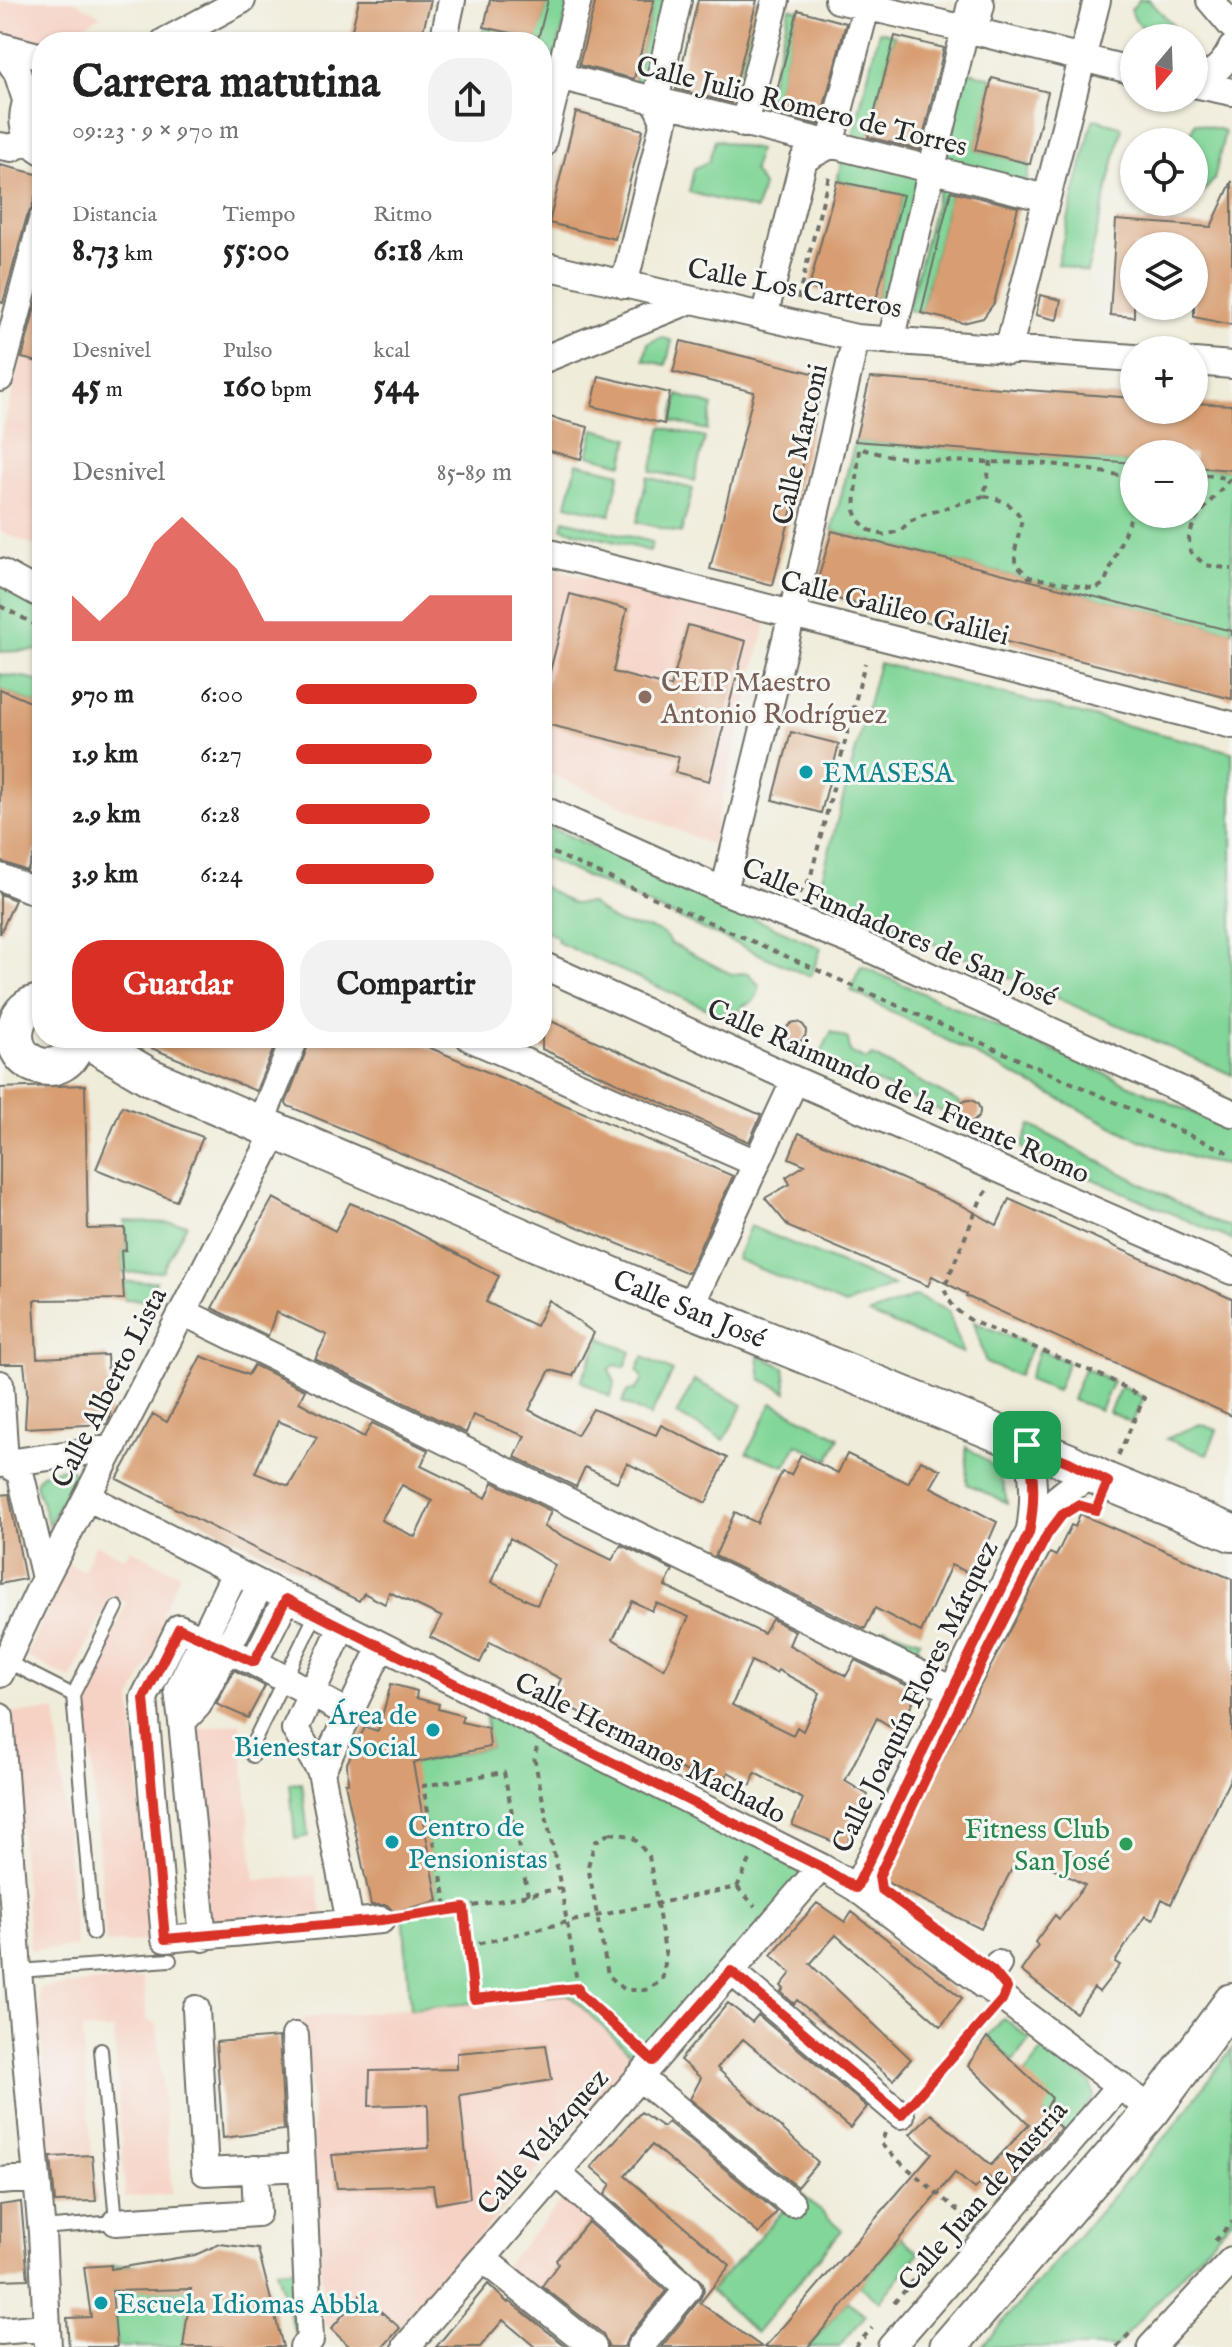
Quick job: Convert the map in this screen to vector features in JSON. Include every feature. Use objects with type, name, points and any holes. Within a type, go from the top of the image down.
[{"type":"main road","name":"Calle San José","points":[[13,1028],[26,1061],[47,1067],[57,1065],[73,1048]]},
{"type":"main road","name":"Calle San José","points":[[81,1048],[92,1060],[150,1077],[689,1309],[1027,1445],[1230,1537]]},
{"type":"main road","points":[[948,2347],[1152,2110],[1232,2002]]},
{"type":"street","points":[[183,32],[242,0]]},
{"type":"street","points":[[445,32],[452,0]]},
{"type":"street","points":[[552,69],[578,0]]},
{"type":"street","points":[[624,285],[678,0]]},
{"type":"street","points":[[744,124],[776,0]]},
{"type":"street","points":[[838,0],[867,4],[1120,68]]},
{"type":"street","points":[[969,31],[972,0]]},
{"type":"street","points":[[891,341],[930,170],[969,31],[982,0]]},
{"type":"street","points":[[1008,351],[1097,0]]},
{"type":"street","points":[[1208,76],[1221,67],[1231,30],[1210,0]]},
{"type":"street","points":[[764,317],[804,159],[830,145],[867,4]]},
{"type":"street","points":[[0,47],[32,55]]},
{"type":"street","points":[[0,47],[32,89]]},
{"type":"street","name":"Calle Julio Romero de Torres","points":[[552,75],[659,111],[744,124],[1046,198]]},
{"type":"street","points":[[1208,86],[1232,92]]},
{"type":"street","points":[[32,95],[22,117],[32,139]]},
{"type":"street","points":[[0,146],[32,145]]},
{"type":"street","points":[[0,378],[6,330],[32,251]]},
{"type":"street","name":"Calle Los Carteros","points":[[552,267],[856,338],[1120,357]]},
{"type":"street","points":[[552,356],[691,300]]},
{"type":"street","name":"Calle Marconi","points":[[724,891],[856,338]]},
{"type":"street","points":[[1208,363],[1232,365]]},
{"type":"street","name":"Calle Galileo Galilei","points":[[552,554],[1232,725]]},
{"type":"street","points":[[0,570],[32,581]]},
{"type":"street","points":[[0,570],[32,589]]},
{"type":"street","name":"Calle Fundadores de San José","points":[[552,814],[724,891],[835,935],[1232,1113]]},
{"type":"street","points":[[0,877],[32,890]]},
{"type":"street","name":"Calle Raimundo de la Fuente Romo","points":[[552,970],[795,1080],[1232,1271]]},
{"type":"street","name":"Calle Alberto Lista","points":[[3,1667],[45,1578],[183,1312],[268,1127],[292,1048]]},
{"type":"street","points":[[493,1048],[756,1163]]},
{"type":"street","points":[[689,1309],[795,1080]]},
{"type":"street","points":[[183,1312],[952,1690]]},
{"type":"street","points":[[0,1384],[3,1463]]},
{"type":"street","name":"Calle Joaquín Flores Márquez","points":[[1027,1445],[1035,1502],[1029,1533]]},
{"type":"street","points":[[3,1463],[113,1448]]},
{"type":"street","points":[[3,1463],[20,1472],[45,1578]]},
{"type":"street","name":"Calle Joaquín Flores Márquez","points":[[856,1888],[1029,1533],[1052,1502],[1067,1488],[1101,1478]]},
{"type":"street","name":"Calle Hermanos Machado","points":[[87,1497],[821,1867],[856,1888],[992,1992],[1092,2052],[1120,2085],[1152,2110]]},
{"type":"street","points":[[203,1938],[178,1691],[235,1573]]},
{"type":"street","points":[[182,1722],[198,1705],[260,1586]]},
{"type":"street","points":[[254,1662],[286,1599]]},
{"type":"street","points":[[342,1627],[295,1729],[321,1772],[350,1923]]},
{"type":"street","points":[[349,1714],[286,1677],[179,1628],[144,1698],[168,1950],[203,1938],[381,1920]]},
{"type":"street","points":[[321,1772],[381,1647]]},
{"type":"street","points":[[0,1717],[9,1971],[37,2178],[46,2337],[0,2331]]},
{"type":"street","points":[[150,1767],[186,1763]]},
{"type":"street","points":[[154,1809],[190,1805]]},
{"type":"street","points":[[158,1850],[194,1846]]},
{"type":"street","name":"Calle Velázquez","points":[[406,2347],[821,1867]]},
{"type":"street","points":[[162,1896],[198,1893]]},
{"type":"street","points":[[992,1992],[998,1964]]},
{"type":"street","points":[[731,1971],[901,2115]]},
{"type":"street","points":[[196,2009],[205,2172],[302,2167]]},
{"type":"street","points":[[295,2036],[310,2340],[303,2347]]},
{"type":"street","points":[[646,2069],[791,2203]]},
{"type":"street","name":"Calle Juan de Austria","points":[[891,2347],[1120,2085]]},
{"type":"street","points":[[116,2222],[257,2213],[255,2169]]},
{"type":"street","points":[[557,2173],[698,2291],[657,2342]]},
{"type":"street","points":[[0,2181],[37,2178]]},
{"type":"street","points":[[483,2259],[593,2347]]},
{"type":"street","points":[[1151,2347],[1232,2260]]},
{"type":"lane","points":[[93,1933],[73,1695],[117,1607]]},
{"type":"lane","points":[[253,1756],[252,1745],[316,1614]]},
{"type":"lane","points":[[3,1667],[73,1695]]},
{"type":"lane","points":[[9,1971],[168,1950]]},
{"type":"lane","points":[[41,2228],[116,2222],[101,2050]]},
{"type":"path","points":[[1120,474],[1086,467],[899,457],[859,448],[855,510],[859,521],[869,530],[884,535],[900,531],[910,521],[923,515],[984,496],[1002,499],[1022,519],[1015,563],[1029,577],[1095,589],[1104,584],[1126,528]]},
{"type":"path","points":[[984,496],[991,461]]},
{"type":"path","points":[[1208,475],[1231,479]]},
{"type":"path","points":[[1231,479],[1195,519],[1189,537],[1190,551],[1205,565],[1232,569]]},
{"type":"path","points":[[0,606],[32,623]]},
{"type":"path","points":[[809,901],[799,895],[810,879],[865,663]]},
{"type":"path","points":[[552,852],[1232,1154]]},
{"type":"path","points":[[820,971],[835,935]]},
{"type":"path","points":[[1004,1171],[981,1199],[944,1288],[954,1310],[974,1322],[1107,1378],[1144,1398],[1101,1478]]},
{"type":"path","points":[[545,1729],[534,1757],[579,1993],[646,2069]]},
{"type":"path","points":[[448,1911],[423,1786],[504,1772],[528,1895]]},
{"type":"path","points":[[610,1833],[632,1836],[649,1856],[656,1904],[666,1957],[662,1981],[645,1990],[625,1990],[608,1975],[588,1866],[595,1842],[610,1833]]},
{"type":"path","points":[[469,1946],[597,1915],[737,1887],[762,1838]]},
{"type":"path","points":[[381,1920],[448,1911],[561,1888]]},
{"type":"path","points":[[464,1908],[474,1999],[578,1988]]},
{"type":"path","points":[[965,2229],[967,2221],[964,2216],[881,2144],[884,2134],[992,1992]]},
{"type":"path","points":[[885,2313],[935,2258]]},
{"type":"path","points":[[855,2347],[875,2324]]},
{"type":"shaded area","points":[[0,0],[73,0],[101,16],[71,32],[32,32],[32,43],[0,35]]},
{"type":"shaded area","points":[[32,317],[32,545],[0,531],[0,440]]},
{"type":"shaded area","name":"CEIP Maestro Antonio Rodríguez","points":[[552,570],[766,623],[711,845],[552,774]]},
{"type":"shaded area","points":[[95,1544],[125,1558],[130,1549],[180,1574],[162,1615],[171,1619],[131,1699],[153,1941],[106,1943],[86,1693],[127,1602],[111,1595],[71,1679],[26,1656],[69,1564],[83,1571]]},
{"type":"shaded area","points":[[56,1711],[76,1947],[30,1950],[11,1713]]},
{"type":"shaded area","points":[[240,1723],[255,1881],[316,1875],[323,1920],[255,1918],[208,1923],[192,1730]]},
{"type":"shaded area","points":[[143,1978],[147,2021],[157,2024],[172,2194],[125,2197],[114,2030],[82,2030],[96,2201],[51,2202],[39,1988]]},
{"type":"shaded area","points":[[568,1994],[634,2059],[383,2347],[350,2347],[324,2323],[310,2075],[303,2018]]},
{"type":"shaded area","points":[[570,2192],[680,2287],[627,2347],[598,2347],[502,2268]]},
{"type":"green space","points":[[548,0],[570,0],[553,68],[552,32],[539,32]]},
{"type":"green space","points":[[654,0],[664,0],[642,87],[633,84]]},
{"type":"green space","points":[[757,0],[766,2],[737,111],[729,109]]},
{"type":"green space","points":[[1139,0],[1149,0],[1172,24],[1139,24],[1131,10]]},
{"type":"green space","points":[[790,8],[798,10],[770,119],[761,116]]},
{"type":"green space","points":[[484,27],[506,32],[483,32]]},
{"type":"green space","points":[[879,31],[895,35],[867,143],[852,140]]},
{"type":"green space","points":[[966,71],[992,78],[975,150],[1030,164],[1025,186],[942,166]]},
{"type":"green space","points":[[1093,120],[1121,128],[1087,272],[1057,264]]},
{"type":"green space","points":[[1195,123],[1225,131],[1214,180],[1208,187],[1208,128],[1193,128]]},
{"type":"green space","points":[[715,140],[758,150],[753,171],[763,186],[756,210],[689,192],[694,169],[709,161]]},
{"type":"green space","points":[[842,159],[918,177],[886,307],[875,304],[903,195],[837,181]]},
{"type":"green space","points":[[940,185],[952,187],[921,313],[908,310]]},
{"type":"green space","points":[[662,337],[672,341],[666,365],[644,360],[648,343]]},
{"type":"green space","points":[[678,395],[713,406],[707,430],[672,421]]},
{"type":"green space","points":[[662,427],[705,438],[694,481],[651,471]]},
{"type":"green space","points":[[594,429],[629,438],[623,464],[588,455]]},
{"type":"green space","points":[[855,441],[1120,462],[1120,528],[1208,528],[1208,468],[1232,470],[1232,631],[832,531]]},
{"type":"green space","points":[[577,463],[620,473],[610,515],[567,505]]},
{"type":"green space","points":[[647,477],[693,489],[681,533],[637,522]]},
{"type":"green space","points":[[564,520],[652,542],[650,551],[562,528]]},
{"type":"green space","points":[[0,585],[32,601],[32,650],[0,652]]},
{"type":"green space","points":[[879,663],[1232,752],[1232,1075],[818,893]]},
{"type":"green space","points":[[0,674],[32,680],[32,703],[0,689]]},
{"type":"green space","points":[[552,828],[821,948],[812,974],[808,976],[552,861]]},
{"type":"green space","points":[[552,892],[573,904],[589,903],[617,922],[660,932],[670,943],[731,974],[748,973],[759,985],[759,990],[752,1002],[741,1006],[737,1022],[557,942],[558,937],[552,934]]},
{"type":"green space","points":[[861,966],[1232,1130],[1232,1166],[1202,1161],[1137,1139],[850,990]]},
{"type":"green space","points":[[831,1032],[848,1039],[850,1052],[866,1060],[873,1056],[960,1103],[957,1114],[962,1120],[819,1057]]},
{"type":"green space","points":[[1030,1125],[1217,1223],[1232,1227],[1232,1240],[1024,1149],[1022,1147]]},
{"type":"green space","points":[[125,1221],[187,1224],[162,1271],[123,1273],[121,1251],[126,1250]]},
{"type":"green space","points":[[750,1226],[894,1286],[845,1305],[736,1259]]},
{"type":"green space","points":[[156,1281],[146,1300],[124,1299],[123,1282]]},
{"type":"green space","points":[[916,1296],[948,1311],[963,1353],[869,1314]]},
{"type":"green space","points":[[974,1322],[1032,1346],[1018,1376],[986,1363]]},
{"type":"green space","points":[[601,1338],[631,1352],[625,1367],[614,1365],[609,1370],[615,1382],[610,1397],[581,1381]]},
{"type":"green space","points":[[1039,1349],[1068,1362],[1057,1391],[1028,1380]]},
{"type":"green space","points":[[758,1355],[784,1367],[787,1392],[761,1379]]},
{"type":"green space","points":[[643,1357],[673,1371],[650,1417],[622,1402],[628,1391],[635,1390],[642,1382],[637,1370]]},
{"type":"green space","points":[[1084,1368],[1113,1381],[1100,1410],[1072,1400]]},
{"type":"green space","points":[[694,1380],[743,1405],[724,1440],[677,1414]]},
{"type":"green space","points":[[1121,1386],[1144,1398],[1132,1423],[1109,1412]]},
{"type":"green space","points":[[772,1403],[839,1437],[829,1460],[797,1444],[785,1466],[747,1453]]},
{"type":"green space","points":[[1200,1424],[1217,1430],[1207,1454],[1166,1439]]},
{"type":"green space","points":[[966,1447],[995,1469],[1003,1483],[1007,1503],[967,1484]]},
{"type":"green space","points":[[67,1467],[75,1473],[49,1525],[36,1485],[38,1478]]},
{"type":"green space","points":[[885,1628],[920,1640],[911,1661],[873,1644]]},
{"type":"green space","points":[[483,1698],[821,1867],[647,2069],[568,1994],[410,2009],[403,1910],[438,1901],[412,1764],[490,1747]]},
{"type":"green space","points":[[302,1783],[308,1836],[295,1839],[290,1784]]},
{"type":"green space","points":[[1004,2018],[1030,2039],[1013,2061],[987,2037]]},
{"type":"green space","points":[[1045,2048],[1090,2082],[1094,2097],[1066,2136],[1043,2114],[1025,2073]]},
{"type":"green space","points":[[1232,2048],[1232,2219],[1115,2347],[981,2347],[1177,2123]]},
{"type":"green space","points":[[800,2192],[842,2230],[756,2333],[710,2291]]},
{"type":"green space","points":[[901,2237],[919,2253],[880,2301],[859,2286]]},
{"type":"green space","points":[[111,2265],[137,2265],[141,2290],[191,2289],[183,2347],[117,2347],[113,2313],[123,2311],[122,2292],[112,2292]]},
{"type":"green space","points":[[300,2268],[298,2342],[276,2270]]},
{"type":"green space","points":[[847,2301],[866,2315],[839,2347],[808,2347]]},
{"type":"building","points":[[359,0],[431,0],[423,32],[351,32]]},
{"type":"building","points":[[490,0],[548,0],[540,32],[506,32],[484,27]]},
{"type":"building","points":[[596,0],[654,0],[634,79],[579,65]]},
{"type":"building","points":[[698,0],[757,0],[731,103],[676,89]]},
{"type":"building","points":[[798,10],[846,23],[819,125],[771,113]]},
{"type":"building","points":[[895,36],[944,48],[920,150],[868,137]]},
{"type":"building","points":[[992,78],[1048,92],[1030,164],[975,150]]},
{"type":"building","points":[[576,112],[643,130],[615,239],[552,224],[552,211]]},
{"type":"building","points":[[0,165],[32,173],[32,208],[27,216],[3,303],[0,302]]},
{"type":"building","points":[[837,181],[903,195],[875,304],[809,288]]},
{"type":"building","points":[[1232,181],[1232,325],[1208,320],[1208,232],[1120,232],[1120,316],[1110,315],[1116,220],[1211,227]]},
{"type":"building","points":[[951,191],[1018,207],[994,303],[983,318],[963,323],[921,313]]},
{"type":"building","points":[[1040,295],[1061,300],[1057,320],[1036,315]]},
{"type":"building","points":[[32,319],[32,360],[22,358]]},
{"type":"building","points":[[681,341],[825,376],[773,585],[710,569],[754,392],[673,372]]},
{"type":"building","points":[[599,376],[670,393],[664,424],[592,406]]},
{"type":"building","points":[[870,378],[1120,397],[1120,424],[1208,424],[1208,404],[1232,405],[1232,470],[1208,468],[1208,440],[1120,440],[1120,462],[855,441]]},
{"type":"building","points":[[552,418],[588,427],[581,459],[552,452]]},
{"type":"building","points":[[832,531],[1232,631],[1232,699],[814,593]]},
{"type":"building","points":[[570,594],[627,609],[613,672],[671,687],[688,625],[746,641],[709,781],[675,772],[679,757],[552,725],[552,663]]},
{"type":"building","points":[[0,689],[32,703],[32,860],[27,871],[0,861]]},
{"type":"building","name":"EMASESA","points":[[791,732],[839,744],[821,813],[773,800]]},
{"type":"building","points":[[0,894],[15,900],[0,934]]},
{"type":"building","points":[[552,1021],[761,1115],[749,1142],[542,1049],[552,1048]]},
{"type":"building","points":[[792,1022],[800,1022],[806,1032],[800,1042],[792,1042],[786,1036],[786,1028]]},
{"type":"building","points":[[151,1048],[274,1048],[256,1091]]},
{"type":"building","points":[[307,1048],[431,1048],[733,1176],[688,1273],[286,1103]]},
{"type":"building","points":[[85,1085],[88,1229],[125,1228],[126,1250],[121,1251],[124,1299],[34,1300],[37,1358],[107,1355],[110,1417],[107,1424],[25,1428],[27,1391],[24,1364],[0,1364],[0,1088]]},
{"type":"building","points":[[965,1100],[973,1100],[980,1111],[973,1122],[965,1122],[958,1115],[958,1107]]},
{"type":"building","points":[[122,1106],[203,1137],[176,1201],[96,1169]]},
{"type":"building","points":[[799,1133],[963,1206],[997,1225],[1009,1199],[1232,1299],[1232,1416],[966,1296],[932,1276],[928,1286],[789,1227],[765,1198],[790,1184],[786,1177],[805,1165],[789,1158]]},
{"type":"building","points":[[273,1198],[335,1231],[350,1203],[393,1220],[499,1276],[486,1302],[536,1326],[549,1300],[594,1333],[573,1376],[550,1370],[529,1410],[577,1435],[593,1409],[656,1435],[661,1425],[727,1458],[706,1503],[627,1463],[617,1482],[585,1467],[576,1487],[515,1457],[525,1436],[473,1415],[466,1433],[315,1359],[327,1335],[276,1312],[268,1336],[212,1308]]},
{"type":"building","points":[[201,1356],[248,1375],[254,1365],[305,1390],[299,1402],[364,1437],[372,1423],[428,1450],[421,1466],[486,1498],[493,1482],[551,1511],[544,1527],[612,1560],[621,1545],[673,1570],[665,1586],[764,1634],[772,1619],[795,1631],[789,1645],[846,1676],[855,1660],[918,1691],[899,1732],[877,1718],[845,1781],[868,1795],[846,1847],[792,1825],[803,1799],[755,1773],[751,1785],[728,1772],[721,1789],[606,1731],[608,1727],[552,1698],[561,1679],[490,1642],[480,1663],[430,1637],[442,1617],[389,1592],[385,1604],[364,1593],[359,1601],[117,1479],[153,1414],[167,1422]],"holes":[[[278,1421],[317,1437],[289,1486],[255,1473]],[[402,1485],[432,1501],[415,1537],[381,1520]],[[510,1538],[555,1565],[537,1605],[491,1582]],[[632,1601],[652,1611],[656,1603],[689,1617],[664,1669],[613,1639]],[[751,1661],[776,1673],[778,1670],[820,1693],[803,1731],[797,1727],[793,1735],[732,1705]]]},
{"type":"building","points":[[847,1454],[908,1483],[921,1460],[941,1470],[931,1487],[997,1522],[974,1575],[951,1565],[921,1632],[875,1608],[865,1629],[715,1556],[735,1512],[757,1523],[782,1472],[791,1475],[801,1455],[838,1473]]},
{"type":"building","points":[[9,1494],[25,1579],[0,1584],[0,1495]]},
{"type":"building","points":[[1080,1514],[1232,1579],[1232,1775],[1171,1904],[1162,1899],[1153,1920],[1145,1916],[1115,1962],[1120,1965],[1099,1992],[1094,1988],[1076,2013],[1021,1971],[1038,1946],[1035,1942],[1055,1915],[1059,1919],[1085,1885],[1021,1851],[981,1929],[886,1882],[885,1875],[915,1811],[1050,1553],[1056,1556]]},
{"type":"building","points":[[234,1670],[265,1686],[248,1718],[216,1704]]},
{"type":"building","points":[[391,1684],[417,1691],[416,1698],[439,1704],[438,1709],[463,1716],[461,1722],[488,1728],[490,1747],[413,1763],[438,1901],[394,1912],[387,1905],[371,1905],[345,1783],[348,1783],[347,1763],[365,1727],[378,1731]]},
{"type":"building","points":[[817,1903],[845,1922],[852,1912],[962,1998],[941,2026],[836,1935],[810,1964],[911,2059],[893,2080],[797,2000],[794,2004],[781,1992],[784,1989],[781,1986],[791,1973],[771,1955]]},
{"type":"building","points":[[728,2003],[752,2022],[758,2015],[867,2107],[850,2128],[743,2039],[717,2068],[818,2162],[797,2187],[690,2099],[701,2078],[680,2060]]},
{"type":"building","points":[[279,2037],[284,2130],[223,2138],[216,2042]]},
{"type":"building","points":[[987,2037],[1052,2098],[1043,2114],[1061,2128],[1005,2192],[987,2176],[975,2189],[955,2173],[808,2347],[765,2347],[932,2153],[910,2134],[931,2114],[991,2165],[1029,2124],[968,2065]]},
{"type":"building","points":[[546,2045],[552,2080],[460,2095],[470,2198],[436,2204],[433,2185],[337,2188],[332,2155],[429,2148],[428,2104],[369,2106],[370,2071],[457,2069],[457,2053]]},
{"type":"building","points":[[641,2112],[663,2127],[668,2122],[777,2212],[759,2234],[652,2145],[625,2176],[730,2265],[700,2303],[762,2347],[661,2347],[700,2299],[704,2291],[703,2283],[605,2194],[611,2184],[591,2167]]},
{"type":"building","points":[[92,2155],[96,2201],[55,2202],[51,2157]]},
{"type":"building","points":[[21,2202],[28,2279],[0,2280],[0,2205]]},
{"type":"building","points":[[588,2222],[666,2291],[628,2337],[624,2347],[609,2347],[603,2334],[542,2286],[558,2264],[556,2260]]},
{"type":"building","points":[[220,2244],[258,2249],[283,2347],[183,2347],[191,2289],[112,2291],[117,2347],[69,2347],[67,2318],[91,2317],[84,2267],[111,2265],[111,2269],[195,2255]]},
{"type":"building","points":[[488,2284],[567,2347],[535,2347],[503,2320],[480,2347],[436,2347]]},
{"type":"building","points":[[361,2294],[400,2328],[383,2347],[350,2347],[331,2329]]},
{"type":"place","name":"CEIP Maestro Antonio Rodríguez","points":[[645,697]]},
{"type":"place","name":"EMASESA","points":[[806,772]]},
{"type":"place","name":"Área de Bienestar Social","points":[[433,1730]]},
{"type":"place","name":"Centro de Pensionistas","points":[[392,1842]]},
{"type":"place","name":"Fitness Club San José","points":[[1126,1844]]},
{"type":"place","name":"Escuela Idiomas Abbla","points":[[101,2303]]},
{"type":"route","points":[[1027,1445],[1108,1482],[1096,1510],[1078,1505],[1062,1515],[1047,1535],[963,1700],[879,1876],[881,1889],[993,1971],[1007,1988],[1002,2000],[901,2115],[731,1971],[653,2061],[579,1993],[578,1988],[474,1999],[464,1908],[381,1920],[165,1939],[144,1698],[179,1628],[254,1662],[286,1599],[821,1867],[856,1888],[1029,1533],[1035,1502],[1027,1445]]}]
